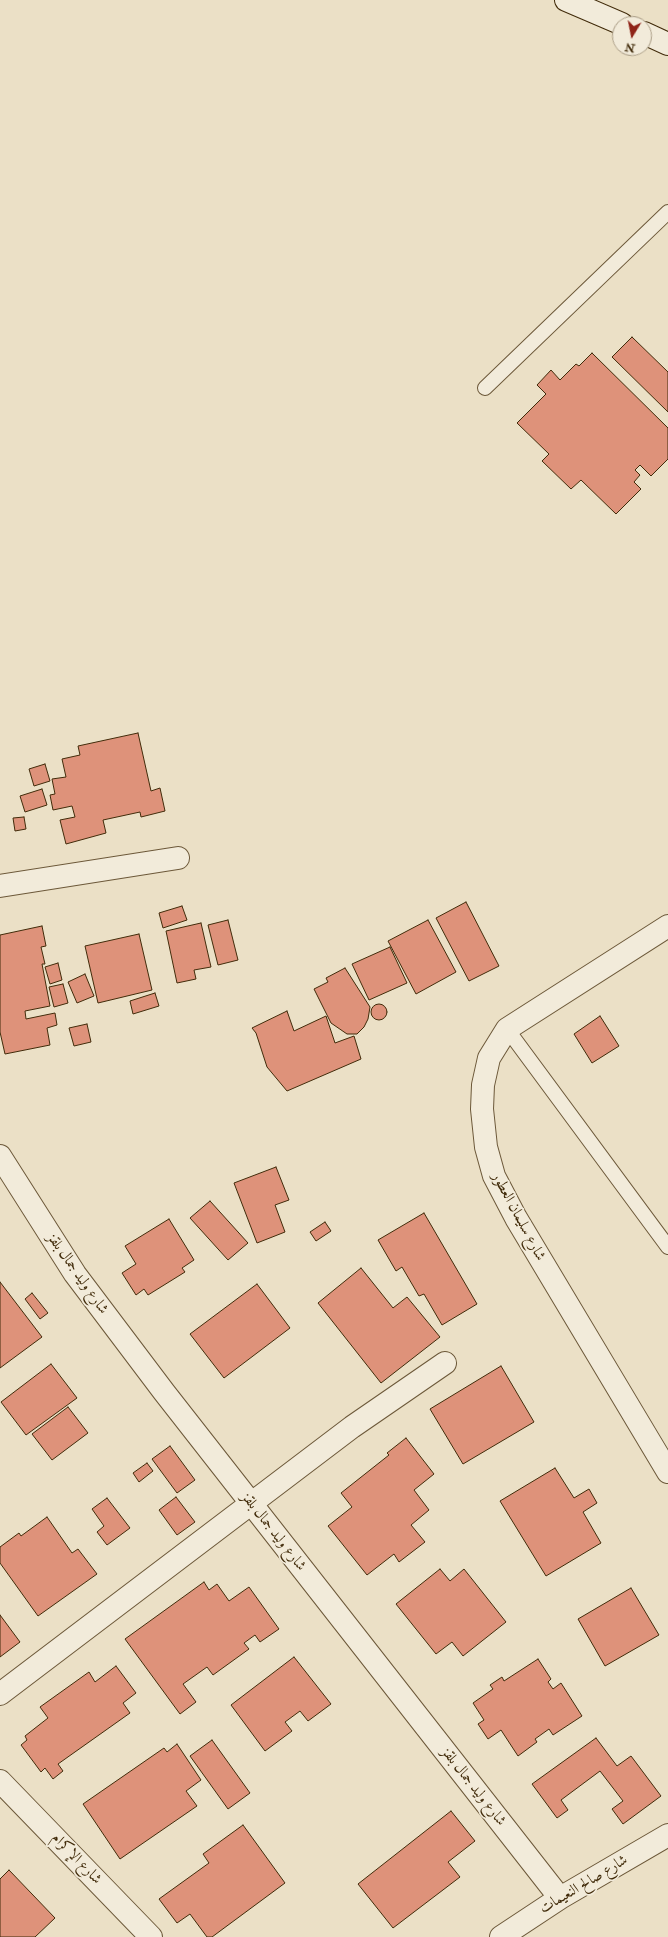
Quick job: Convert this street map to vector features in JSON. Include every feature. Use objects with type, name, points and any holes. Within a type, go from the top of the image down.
[{"type":"street","points":[[566,0],[612,20]]},
{"type":"street","points":[[652,37],[668,44]]},
{"type":"street","points":[[0,886],[178,858]]},
{"type":"street","name":"شارع سليمان العطور","points":[[668,926],[507,1029],[489,1058],[483,1084],[482,1109],[486,1147],[494,1176],[516,1218],[668,1472]]},
{"type":"street","name":"شارع وليد جمال بلقز","points":[[0,1156],[75,1274],[250,1504],[560,1898]]},
{"type":"street","points":[[0,1694],[352,1427],[444,1363]]},
{"type":"street","name":"شارع الإكرام","points":[[0,1781],[151,1937]]},
{"type":"street","name":"شارع صالح النعيمات","points":[[501,1937],[560,1898],[668,1835]]},
{"type":"lane","points":[[485,388],[668,212]]},
{"type":"lane","points":[[507,1029],[668,1247]]},
{"type":"building","points":[[632,337],[668,372],[668,412],[612,357]]},
{"type":"building","points":[[592,353],[668,428],[668,459],[651,476],[640,465],[635,470],[640,475],[634,482],[641,489],[616,514],[581,480],[571,489],[542,461],[549,454],[517,423],[546,394],[537,385],[551,370],[560,380],[576,364],[579,366]]},
{"type":"building","points":[[138,733],[151,791],[160,788],[165,811],[141,817],[140,812],[103,820],[106,833],[66,844],[60,820],[75,817],[72,806],[53,810],[50,795],[55,794],[52,779],[66,777],[62,759],[80,755],[78,746]]},
{"type":"building","points":[[45,764],[50,781],[34,786],[29,769]]},
{"type":"building","points":[[42,789],[47,805],[25,812],[20,796]]},
{"type":"building","points":[[24,817],[26,829],[15,831],[13,818]]},
{"type":"building","points":[[466,902],[499,966],[469,981],[436,918]]},
{"type":"building","points":[[182,906],[187,920],[163,928],[159,913]]},
{"type":"building","points":[[228,920],[238,960],[218,965],[208,925]]},
{"type":"building","points":[[428,920],[456,972],[416,994],[388,941]]},
{"type":"building","points":[[201,923],[211,967],[194,970],[196,979],[177,983],[166,931]]},
{"type":"building","points":[[42,926],[46,946],[41,947],[45,964],[42,964],[50,1006],[25,1011],[26,1019],[55,1013],[57,1025],[47,1028],[50,1045],[5,1054],[0,1032],[0,935]]},
{"type":"building","points":[[139,934],[152,990],[98,1003],[85,946]]},
{"type":"building","points":[[390,947],[407,983],[369,1000],[352,964]]},
{"type":"building","points":[[58,963],[62,980],[50,984],[45,967]]},
{"type":"building","points":[[345,968],[370,1007],[368,1019],[364,1027],[357,1034],[347,1034],[331,1023],[314,989],[328,982],[326,978]]},
{"type":"building","points":[[85,974],[94,996],[77,1003],[68,982]]},
{"type":"building","points":[[63,984],[68,1003],[54,1007],[49,987]]},
{"type":"building","points":[[155,993],[159,1006],[133,1014],[130,1001]]},
{"type":"building","points":[[376,1004],[382,1004],[387,1009],[385,1018],[382,1020],[376,1020],[371,1015],[371,1009]]},
{"type":"building","points":[[287,1011],[294,1031],[326,1016],[335,1043],[354,1036],[361,1059],[287,1091],[267,1067],[256,1033],[252,1028]]},
{"type":"building","points":[[600,1016],[619,1046],[592,1063],[574,1034]]},
{"type":"building","points":[[87,1024],[91,1042],[74,1046],[69,1028]]},
{"type":"building","points":[[276,1167],[289,1200],[275,1205],[285,1232],[257,1243],[234,1183]]},
{"type":"building","points":[[210,1201],[248,1243],[228,1260],[190,1218]]},
{"type":"building","points":[[424,1213],[477,1304],[442,1325],[424,1294],[419,1296],[402,1267],[396,1271],[378,1240]]},
{"type":"building","points":[[169,1219],[194,1260],[182,1268],[185,1272],[148,1295],[144,1289],[136,1295],[122,1273],[136,1264],[125,1246]]},
{"type":"building","points":[[325,1222],[331,1231],[316,1241],[310,1232]]},
{"type":"building","points":[[361,1268],[393,1308],[407,1297],[440,1337],[381,1383],[318,1303]]},
{"type":"building","points":[[0,1282],[42,1337],[0,1368]]},
{"type":"building","points":[[257,1284],[290,1328],[224,1378],[190,1334]]},
{"type":"building","points":[[32,1293],[48,1313],[40,1319],[25,1299]]},
{"type":"building","points":[[51,1364],[77,1398],[26,1435],[1,1402]]},
{"type":"building","points":[[501,1366],[534,1422],[463,1464],[430,1409]]},
{"type":"building","points":[[68,1407],[88,1433],[52,1460],[32,1434]]},
{"type":"building","points":[[406,1438],[434,1474],[414,1490],[429,1510],[411,1525],[425,1542],[399,1562],[394,1554],[367,1575],[328,1526],[352,1507],[341,1493],[389,1455],[387,1453]]},
{"type":"building","points":[[170,1446],[195,1480],[177,1493],[152,1459]]},
{"type":"building","points":[[147,1463],[153,1471],[139,1482],[133,1473]]},
{"type":"building","points":[[555,1468],[574,1498],[589,1489],[597,1503],[583,1512],[601,1543],[546,1576],[500,1501]]},
{"type":"building","points":[[176,1497],[195,1522],[177,1535],[159,1510]]},
{"type":"building","points":[[107,1498],[130,1528],[107,1545],[97,1532],[104,1526],[92,1509]]},
{"type":"building","points":[[47,1517],[72,1553],[78,1549],[97,1574],[38,1616],[0,1563],[0,1547],[19,1533],[21,1536]]},
{"type":"building","points":[[440,1569],[450,1581],[464,1569],[506,1622],[463,1656],[452,1642],[436,1654],[396,1604]]},
{"type":"building","points":[[204,1582],[209,1590],[217,1584],[229,1601],[249,1587],[279,1629],[260,1642],[255,1635],[244,1643],[249,1649],[213,1675],[207,1667],[183,1684],[196,1702],[180,1714],[125,1639]]},
{"type":"building","points":[[631,1588],[659,1635],[605,1666],[578,1619]]},
{"type":"building","points":[[0,1615],[20,1642],[0,1657]]},
{"type":"building","points":[[294,1657],[331,1704],[308,1721],[300,1711],[285,1722],[292,1731],[265,1751],[231,1705]]},
{"type":"building","points":[[538,1659],[551,1679],[548,1682],[553,1689],[561,1683],[582,1716],[553,1735],[549,1729],[535,1739],[537,1742],[518,1756],[501,1730],[488,1739],[478,1724],[484,1720],[473,1703],[493,1689],[490,1685],[502,1677],[504,1681]]},
{"type":"building","points":[[116,1666],[136,1693],[123,1703],[130,1713],[58,1764],[63,1771],[53,1779],[45,1768],[41,1772],[21,1745],[27,1740],[25,1736],[48,1718],[40,1707],[89,1672],[95,1682]]},
{"type":"building","points":[[596,1738],[617,1766],[631,1756],[661,1796],[623,1824],[612,1809],[623,1801],[600,1771],[561,1800],[568,1810],[557,1818],[532,1784]]},
{"type":"building","points":[[212,1740],[250,1793],[228,1809],[190,1756]]},
{"type":"building","points":[[177,1744],[201,1780],[186,1791],[197,1806],[120,1859],[83,1804],[164,1748],[167,1752]]},
{"type":"building","points":[[451,1811],[475,1841],[448,1862],[460,1877],[393,1928],[358,1884]]},
{"type":"building","points":[[243,1825],[285,1883],[212,1937],[207,1937],[190,1914],[177,1923],[159,1899],[209,1863],[203,1854]]},
{"type":"building","points":[[9,1870],[55,1918],[35,1937],[0,1937],[0,1879]]}]
